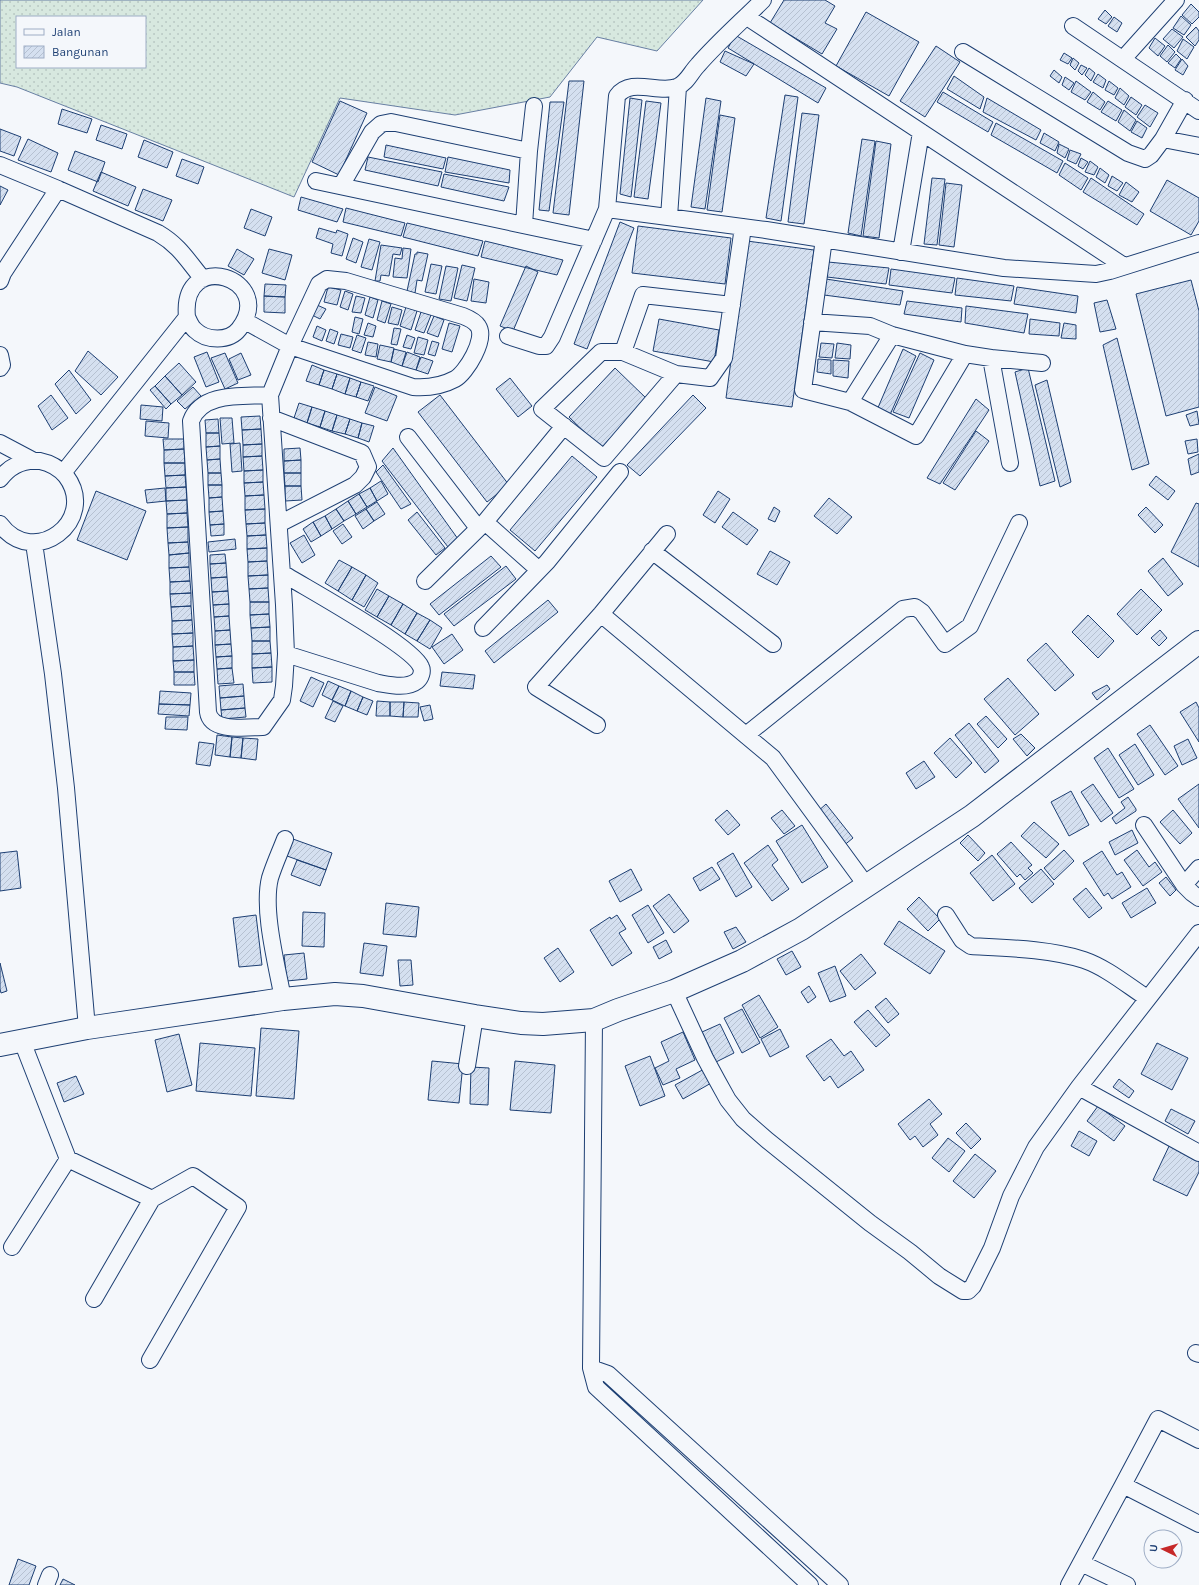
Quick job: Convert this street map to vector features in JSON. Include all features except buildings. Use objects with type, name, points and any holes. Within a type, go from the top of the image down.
[{"type":"main road","points":[[0,1045],[87,1028],[283,999],[335,994],[363,996],[475,1016],[542,1024],[594,1020],[618,1010],[674,991],[742,961],[800,929],[972,816],[1199,642]]},
{"type":"street","points":[[508,336],[539,346],[546,346],[552,337],[607,209],[617,96],[620,91],[627,88],[678,87],[688,80],[698,65],[763,0]]},
{"type":"street","points":[[1123,59],[1176,0]]},
{"type":"street","points":[[746,17],[1124,266]]},
{"type":"street","points":[[963,52],[1128,153],[1145,159],[1151,155],[1193,102],[1073,26]]},
{"type":"street","points":[[669,217],[678,87]]},
{"type":"street","points":[[524,225],[529,151],[534,106]]},
{"type":"street","points":[[341,186],[372,132],[381,124],[391,122],[529,151]]},
{"type":"street","points":[[901,252],[921,132]]},
{"type":"street","points":[[1163,139],[1199,146]]},
{"type":"street","points":[[0,165],[158,232],[185,254],[203,279]]},
{"type":"street","points":[[316,181],[594,240]]},
{"type":"street","points":[[1,275],[58,189]]},
{"type":"street","points":[[607,209],[824,239],[1004,268],[1096,274],[1199,243]]},
{"type":"street","points":[[483,628],[539,570],[625,476],[542,409],[601,352],[623,352],[676,374],[710,378],[724,358],[743,227]]},
{"type":"street","points":[[824,239],[803,390],[850,402],[916,436],[965,354]]},
{"type":"street","points":[[212,276],[226,277],[238,283],[246,294],[248,307],[245,321],[236,333],[222,338],[207,337],[195,330],[187,317],[186,303],[190,290],[203,279],[212,276]]},
{"type":"street","points":[[245,321],[290,346],[413,387],[430,387],[454,380],[463,373],[472,360],[480,336],[479,327],[473,320],[463,316],[346,281],[327,280],[319,284],[290,346],[270,395],[286,654],[282,700],[264,727],[229,727],[217,725],[211,721],[208,712],[191,421],[194,413],[200,406],[210,400],[270,395]]},
{"type":"street","points":[[623,352],[643,295],[732,305]]},
{"type":"street","points":[[63,473],[187,317]]},
{"type":"street","points":[[812,322],[870,326],[892,334],[965,354],[1042,363]]},
{"type":"street","points":[[850,402],[892,334]]},
{"type":"street","points":[[0,354],[2,366],[0,368]]},
{"type":"street","points":[[991,358],[1010,463]]},
{"type":"street","points":[[604,458],[676,374]]},
{"type":"street","points":[[271,418],[362,453],[368,467],[363,477],[356,485],[279,524]]},
{"type":"street","points":[[425,582],[482,525],[564,426]]},
{"type":"street","points":[[408,437],[482,525],[539,570]]},
{"type":"street","points":[[0,443],[34,461]]},
{"type":"street","points":[[0,479],[5,472],[23,462],[45,462],[54,466],[63,473],[74,491],[75,502],[69,522],[63,531],[44,541],[34,543],[23,541],[5,531],[0,524]]},
{"type":"street","points":[[746,735],[903,609],[915,607],[922,612],[946,644],[964,631],[970,626],[1019,523]]},
{"type":"street","points":[[597,725],[536,687],[601,614],[666,534]]},
{"type":"street","points":[[34,543],[49,638],[65,781],[87,1028]]},
{"type":"street","points":[[652,551],[773,644]]},
{"type":"street","points":[[282,573],[388,637],[413,656],[422,668],[418,680],[412,683],[391,686],[286,654]]},
{"type":"street","points":[[601,614],[773,758],[866,885]]},
{"type":"street","points":[[1144,825],[1184,885],[1199,898]]},
{"type":"street","points":[[283,999],[268,914],[268,898],[270,878],[286,838]]},
{"type":"street","points":[[1184,885],[1199,868]]},
{"type":"street","points":[[946,915],[962,940],[971,946],[1058,954],[1085,960],[1101,968],[1147,998]]},
{"type":"street","points":[[674,991],[705,1058],[728,1100],[743,1119],[870,1223],[910,1252],[939,1276],[963,1291],[968,1291],[977,1279],[992,1248],[1011,1196],[1036,1148],[1078,1087],[1199,933]]},
{"type":"street","points":[[467,1066],[475,1016]]},
{"type":"street","points":[[594,1020],[591,1368],[596,1387],[810,1585]]},
{"type":"street","points":[[22,1041],[68,1159],[152,1199]]},
{"type":"street","points":[[1078,1087],[1199,1153]]},
{"type":"street","points":[[12,1247],[68,1159]]},
{"type":"street","points":[[94,1299],[152,1199],[193,1176],[238,1207],[150,1360]]},
{"type":"street","points":[[591,1368],[608,1374],[840,1585]]},
{"type":"street","points":[[1069,1585],[1158,1419],[1199,1440]]},
{"type":"street","points":[[1123,1485],[1199,1524]]},
{"type":"street","points":[[1081,1562],[1127,1585]]},
{"type":"shaded area","points":[[0,0],[703,0],[657,51],[597,37],[550,97],[455,115],[340,98],[294,197],[17,87],[0,83]]}]
